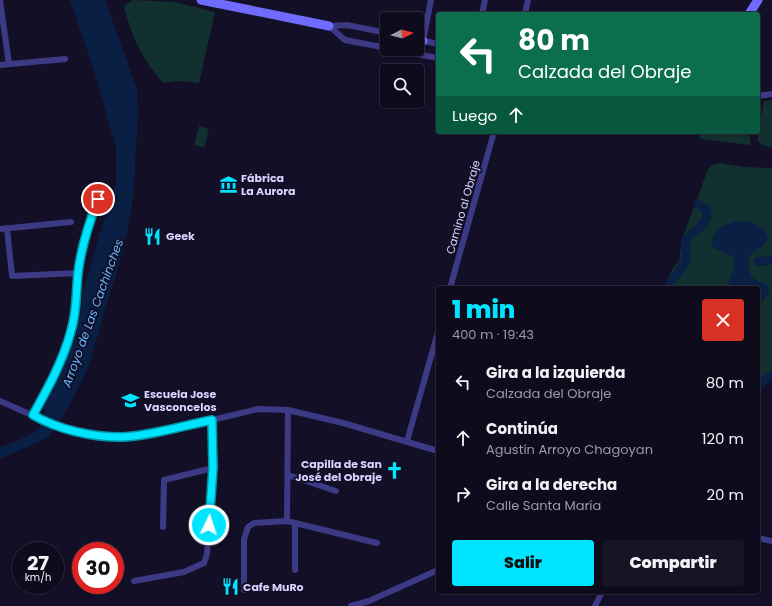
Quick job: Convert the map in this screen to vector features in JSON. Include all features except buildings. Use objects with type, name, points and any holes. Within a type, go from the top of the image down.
[{"type":"main road","points":[[203,0],[216,1],[329,26]]},
{"type":"main road","points":[[749,12],[758,0]]},
{"type":"street","points":[[0,0],[9,64]]},
{"type":"street","points":[[424,24],[431,0]]},
{"type":"street","points":[[482,12],[485,0]]},
{"type":"street","points":[[525,12],[528,0]]},
{"type":"street","points":[[329,26],[347,25],[380,32]]},
{"type":"street","points":[[329,26],[345,40],[380,46]]},
{"type":"street","points":[[424,42],[436,44]]},
{"type":"street","points":[[424,55],[436,58]]},
{"type":"street","points":[[0,65],[66,59]]},
{"type":"street","points":[[760,96],[772,94]]},
{"type":"street","name":"Camino al Obraje","points":[[451,286],[493,134]]},
{"type":"street","points":[[35,416],[54,377],[72,330],[77,297],[78,273],[90,220],[102,189]]},
{"type":"street","points":[[0,229],[71,222]]},
{"type":"street","points":[[7,228],[12,276],[78,273]]},
{"type":"street","points":[[407,441],[436,339]]},
{"type":"street","points":[[0,401],[61,428],[85,433],[122,437],[212,420],[258,409],[288,410],[407,441],[436,450]]},
{"type":"street","points":[[287,521],[288,410]]},
{"type":"street","points":[[134,581],[184,572],[204,562],[207,554],[213,468],[212,420]]},
{"type":"street","points":[[163,527],[164,480],[213,468]]},
{"type":"street","points":[[288,475],[336,490]]},
{"type":"street","points":[[244,590],[244,539],[248,527],[254,523],[287,521],[377,543]]},
{"type":"street","points":[[295,523],[295,570]]},
{"type":"street","points":[[760,538],[772,541]]},
{"type":"street","points":[[351,606],[369,601],[436,571]]},
{"type":"street","points":[[595,606],[601,594]]},
{"type":"green space","points":[[133,0],[175,2],[215,12],[199,83],[177,81],[163,83],[155,74],[138,47],[130,28],[124,6]]},
{"type":"green space","points":[[772,100],[772,148],[762,145],[758,141],[764,101]]},
{"type":"green space","points":[[199,126],[209,129],[204,148],[194,145]]},
{"type":"green space","points":[[699,134],[749,134],[751,145],[701,139]]},
{"type":"green space","points":[[720,163],[744,167],[772,168],[772,378],[760,387],[760,286],[664,286],[673,268],[679,261],[682,239],[708,169],[714,164]]},
{"type":"water","name":"Arroyo de Las Cachinches","points":[[70,0],[105,0],[137,89],[138,114],[132,208],[123,250],[88,368],[70,404],[49,437],[0,459],[0,447],[27,436],[37,429],[42,422],[45,410],[40,408],[65,359],[78,320],[85,284],[116,184],[116,148],[94,71]]},
{"type":"water","points":[[737,221],[755,224],[763,229],[768,237],[764,245],[750,255],[748,262],[749,270],[753,277],[757,281],[768,285],[769,295],[760,302],[760,286],[728,286],[734,268],[734,257],[714,248],[712,245],[712,240],[716,232],[728,224]]},
{"type":"waterway","points":[[670,286],[685,261],[685,247],[688,238],[704,223],[706,219],[706,209],[698,204]]},
{"type":"waterway","points":[[758,262],[772,260]]},
{"type":"waterway","points":[[760,384],[772,375]]},
{"type":"place","name":"Fábrica La Aurora","points":[[228,184]]},
{"type":"place","name":"Geek","points":[[153,236]]},
{"type":"place","name":"Escuela Jose Vasconcelos","points":[[131,400]]},
{"type":"place","name":"Capilla de San José del Obraje","points":[[395,470]]},
{"type":"place","name":"Cafe MuRo","points":[[230,587]]},
{"type":"route","points":[[98,199],[90,220],[78,273],[77,297],[72,330],[54,377],[33,415],[61,428],[103,436],[122,437],[212,420],[213,468],[209,525]]}]
